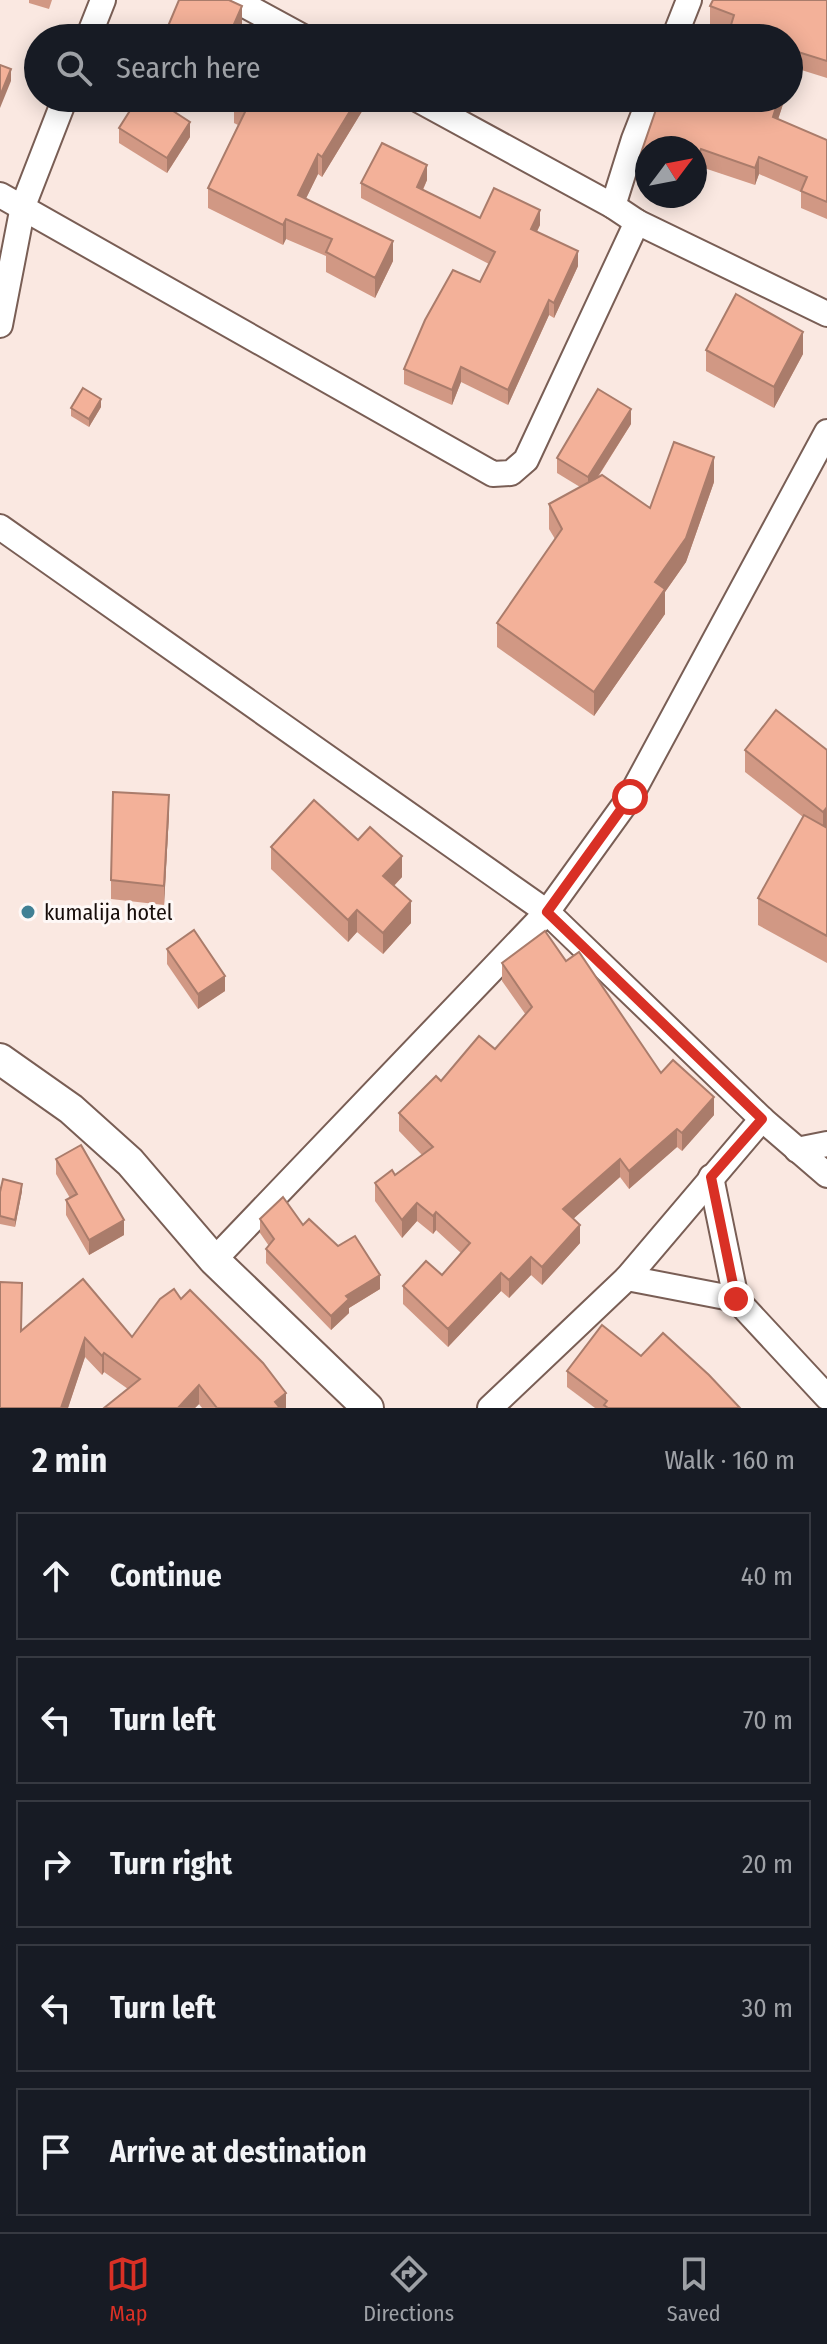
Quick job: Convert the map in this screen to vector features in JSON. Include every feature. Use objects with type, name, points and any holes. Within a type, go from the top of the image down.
[{"type":"street","points":[[94,24],[103,0]]},
{"type":"street","points":[[235,0],[279,24]]},
{"type":"street","points":[[680,24],[689,0]]},
{"type":"street","points":[[0,325],[23,206],[60,112]]},
{"type":"street","points":[[441,112],[637,222],[827,314]]},
{"type":"street","points":[[613,206],[645,112]]},
{"type":"street","points":[[0,195],[493,474],[511,473],[526,460],[637,222]]},
{"type":"street","points":[[214,1260],[547,912],[630,797],[827,432]]},
{"type":"street","points":[[0,527],[547,912],[762,1119],[827,1175]]},
{"type":"street","points":[[0,1059],[71,1109],[130,1162],[214,1260],[368,1408]]},
{"type":"street","points":[[490,1408],[627,1278],[762,1119]]},
{"type":"street","points":[[797,1150],[827,1144]]},
{"type":"street","points":[[711,1177],[736,1299],[827,1397]]},
{"type":"street","points":[[627,1278],[736,1299]]},
{"type":"building","points":[[179,0],[229,0],[242,6],[234,24],[169,24]]},
{"type":"building","points":[[713,0],[827,0],[827,61],[803,54],[803,24],[731,24],[734,15],[710,6]]},
{"type":"building","points":[[0,65],[11,69],[0,96]]},
{"type":"building","points":[[129,112],[175,112],[190,122],[167,158],[119,128]]},
{"type":"building","points":[[245,112],[349,112],[322,157],[318,154],[298,195],[393,241],[375,278],[326,252],[332,239],[286,219],[283,225],[208,188]]},
{"type":"building","points":[[655,112],[775,112],[773,117],[827,140],[827,202],[801,191],[807,177],[759,157],[755,168],[707,151],[707,136],[647,136]]},
{"type":"building","points":[[382,143],[427,165],[417,187],[480,218],[494,188],[540,210],[531,229],[578,251],[554,303],[549,300],[508,390],[461,367],[452,390],[404,369],[425,320],[453,270],[480,282],[495,252],[361,183]]},
{"type":"building","points":[[736,294],[803,332],[774,387],[706,350]]},
{"type":"building","points":[[83,388],[101,399],[89,419],[71,408]]},
{"type":"building","points":[[598,389],[631,409],[588,477],[557,458]]},
{"type":"building","points":[[674,442],[714,457],[686,538],[655,582],[665,589],[594,692],[497,623],[562,529],[549,504],[602,475],[650,508]]},
{"type":"building","points":[[776,710],[827,750],[827,807],[823,812],[745,750]]},
{"type":"building","points":[[113,792],[169,795],[164,886],[111,880]]},
{"type":"building","points":[[314,800],[358,840],[370,827],[402,856],[383,876],[411,901],[383,933],[357,910],[348,920],[271,847]]},
{"type":"building","points":[[804,815],[827,828],[827,936],[758,898]]},
{"type":"building","points":[[194,930],[225,976],[198,994],[167,949]]},
{"type":"building","points":[[545,931],[566,961],[579,952],[661,1073],[673,1060],[714,1097],[682,1133],[677,1129],[629,1171],[620,1159],[563,1209],[580,1225],[542,1267],[531,1257],[509,1280],[501,1273],[448,1329],[403,1286],[426,1261],[442,1275],[470,1243],[436,1212],[433,1216],[417,1203],[402,1220],[375,1183],[392,1170],[395,1175],[433,1147],[399,1113],[436,1076],[441,1081],[479,1036],[495,1049],[532,1007],[502,963]]},
{"type":"building","points":[[81,1145],[124,1220],[89,1240],[66,1200],[77,1194],[56,1159]]},
{"type":"building","points":[[3,1179],[22,1184],[15,1220],[0,1216]]},
{"type":"building","points":[[283,1197],[303,1225],[309,1219],[338,1246],[355,1236],[380,1275],[346,1296],[349,1299],[331,1316],[266,1249],[274,1239],[260,1219]]},
{"type":"building","points":[[83,1279],[132,1337],[160,1299],[174,1289],[181,1299],[190,1290],[263,1363],[286,1393],[275,1402],[280,1408],[217,1408],[199,1385],[178,1408],[104,1408],[140,1379],[104,1353],[102,1356],[85,1338],[61,1408],[0,1408],[0,1282],[22,1283],[21,1331]]},
{"type":"building","points":[[602,1325],[641,1356],[663,1333],[740,1408],[608,1408],[604,1405],[607,1401],[567,1371]]},
{"type":"place","name":"kumalija hotel","points":[[28,912]]},
{"type":"route","points":[[630,797],[547,912],[762,1119],[711,1177],[736,1299]]}]
